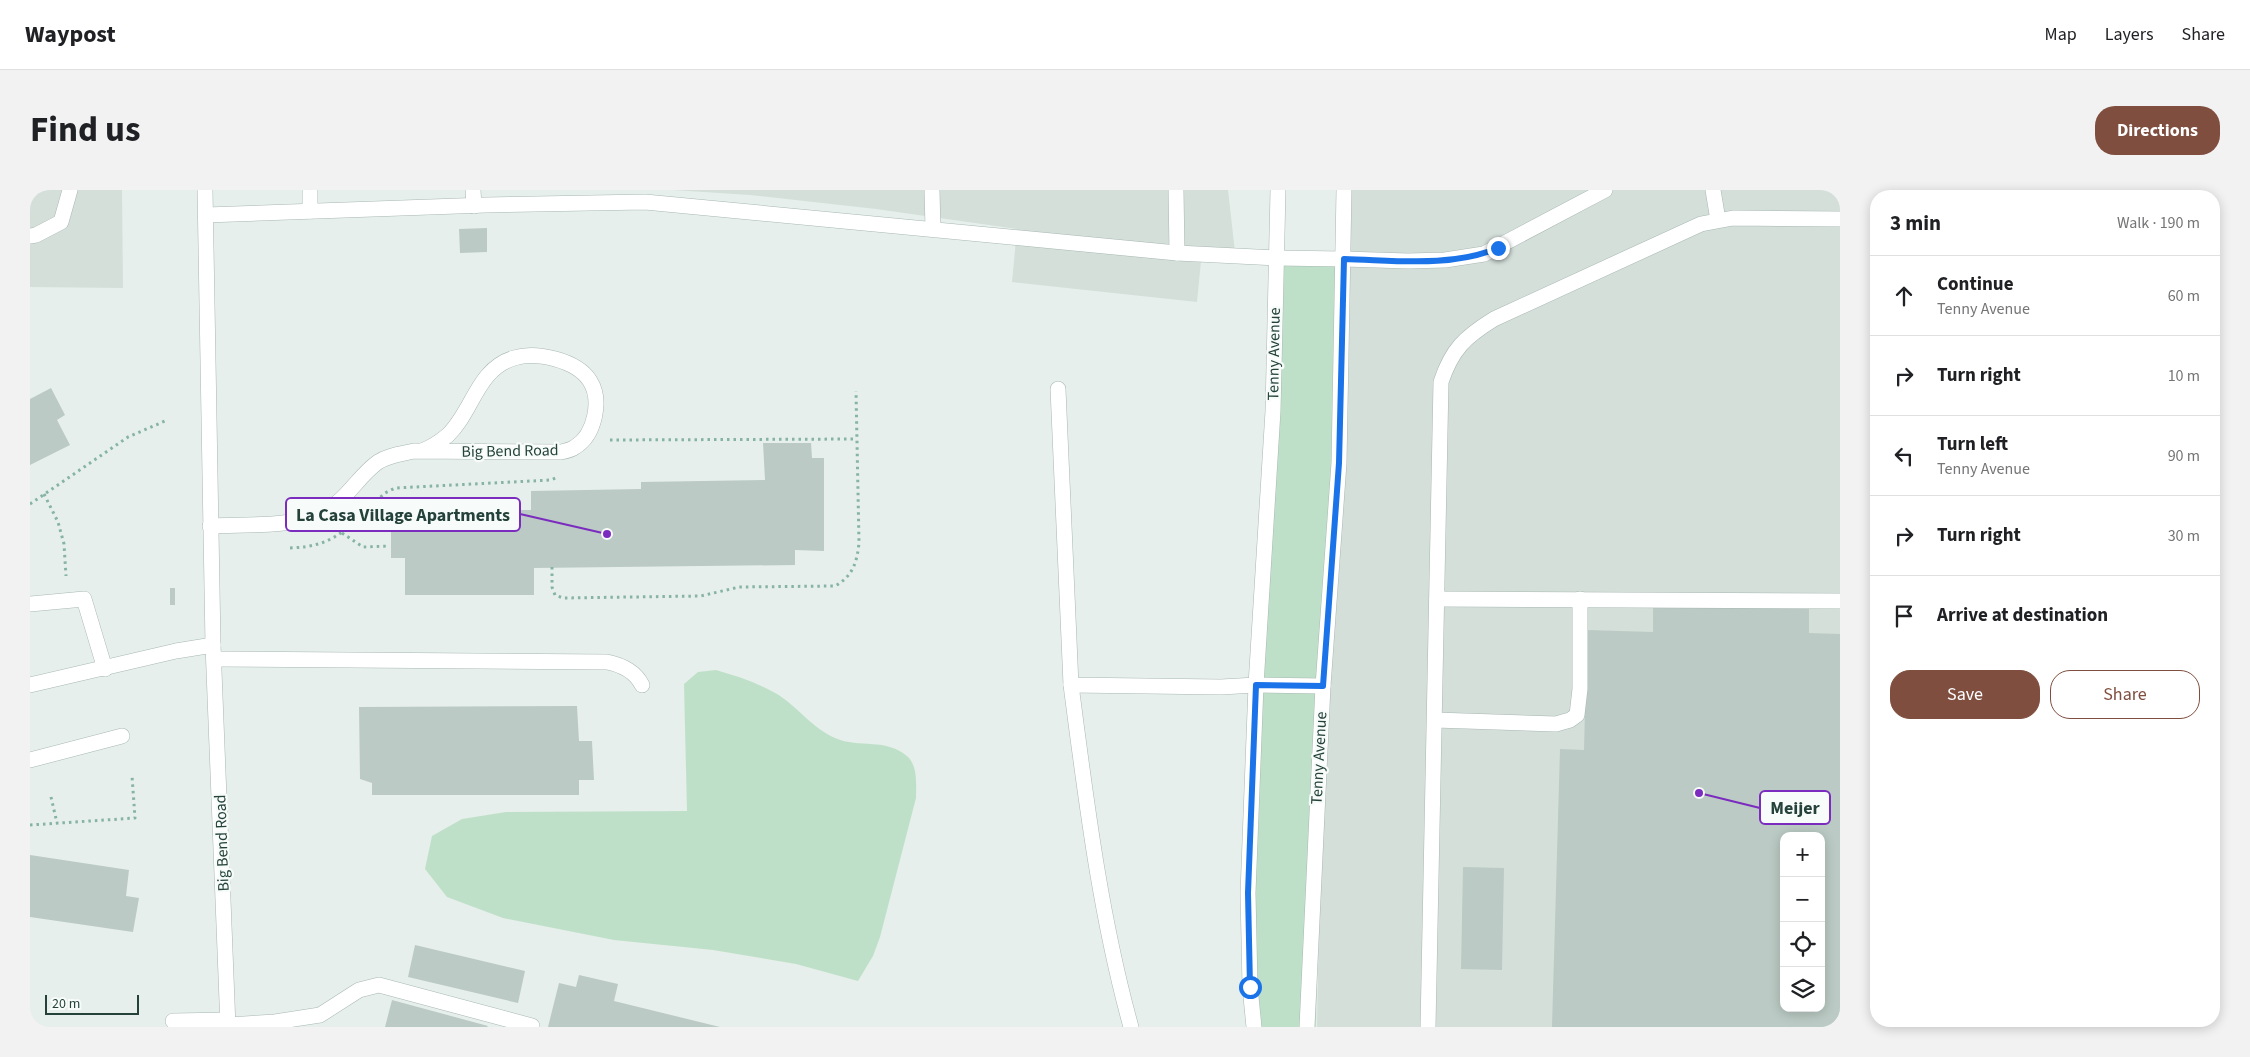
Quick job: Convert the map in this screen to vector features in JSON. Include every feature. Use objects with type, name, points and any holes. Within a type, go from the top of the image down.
[{"type":"street","points":[[30,236],[61,222],[70,190]]},
{"type":"street","name":"Big Bend Road","points":[[205,190],[210,526],[228,1024]]},
{"type":"street","points":[[310,190],[310,211]]},
{"type":"street","points":[[473,190],[474,206]]},
{"type":"street","points":[[932,190],[933,230]]},
{"type":"street","points":[[1176,190],[1177,254]]},
{"type":"street","name":"Tenny Avenue","points":[[1254,1027],[1250,987],[1248,893],[1256,685],[1272,411],[1278,190]]},
{"type":"street","name":"Tenny Avenue","points":[[1307,1027],[1323,686],[1339,463],[1344,190]]},
{"type":"street","points":[[206,215],[474,206],[513,197],[645,202],[1177,254],[1408,261],[1445,260],[1484,254],[1605,190]]},
{"type":"street","points":[[1713,190],[1718,220]]},
{"type":"street","points":[[1428,1027],[1441,382],[1452,354],[1476,330],[1494,319],[1684,231],[1718,220],[1733,218],[1840,219]]},
{"type":"street","name":"Big Bend Road","points":[[210,526],[283,522],[321,513],[339,502],[377,463],[392,455],[422,451],[561,452],[575,447],[584,439],[592,424],[596,394],[590,380],[579,370],[566,363],[550,358],[529,356],[515,358],[503,362],[491,371],[481,383],[459,422],[449,434],[439,443],[422,451]]},
{"type":"street","points":[[1058,389],[1071,685],[1086,805],[1114,966],[1131,1027]]},
{"type":"street","points":[[30,604],[84,599],[105,669]]},
{"type":"street","points":[[1437,599],[1840,601]]},
{"type":"street","points":[[1435,720],[1556,724],[1570,720],[1576,715],[1580,690],[1580,599]]},
{"type":"street","points":[[30,685],[176,651],[607,662],[621,665],[632,672],[642,685]]},
{"type":"street","points":[[1071,685],[1323,686]]},
{"type":"street","points":[[30,760],[122,736]]},
{"type":"street","points":[[173,1021],[228,1024],[323,1021],[359,990],[379,985],[532,1026]]},
{"type":"path","points":[[552,567],[552,587],[555,595],[563,598],[701,596],[739,587],[835,586],[845,581],[857,559],[859,543],[856,391]]},
{"type":"path","points":[[30,504],[128,437],[164,421]]},
{"type":"path","points":[[44,494],[58,522],[61,534],[69,600]]},
{"type":"path","points":[[342,533],[363,547],[389,546]]},
{"type":"path","points":[[30,825],[135,818],[132,776]]},
{"type":"path","points":[[51,797],[57,823]]},
{"type":"shaded area","points":[[30,190],[122,190],[123,288],[30,287]]},
{"type":"shaded area","points":[[673,190],[1228,190],[1235,252],[1202,251],[1197,302],[1012,282],[1017,229],[876,209],[750,195]]},
{"type":"shaded area","points":[[1345,190],[1840,190],[1840,1027],[1317,1027],[1323,686]]},
{"type":"green space","points":[[1276,258],[1343,259],[1323,687],[1316,1027],[1254,1027],[1250,987]]},
{"type":"green space","points":[[716,670],[747,680],[777,694],[819,729],[835,738],[854,743],[891,747],[900,751],[911,761],[916,776],[916,798],[880,937],[873,956],[858,981],[796,964],[713,950],[614,940],[503,918],[447,897],[425,869],[432,836],[462,819],[506,812],[687,811],[684,684],[698,672]]},
{"type":"building","points":[[487,228],[487,252],[460,253],[459,229]]},
{"type":"building","points":[[51,388],[65,415],[57,420],[70,445],[30,465],[30,399]]},
{"type":"building","points":[[763,443],[811,443],[812,458],[824,458],[824,551],[795,550],[795,565],[534,568],[534,595],[405,595],[405,558],[391,558],[391,500],[439,498],[440,517],[459,517],[459,510],[531,510],[531,491],[641,489],[641,482],[765,480]]},
{"type":"building","points":[[170,588],[175,588],[175,605],[170,605]]},
{"type":"building","points":[[1653,604],[1809,608],[1809,633],[1840,634],[1840,1027],[1552,1027],[1560,749],[1584,750],[1587,630],[1653,632]]},
{"type":"building","points":[[577,706],[579,741],[592,741],[594,780],[579,780],[579,795],[372,795],[372,783],[360,779],[359,707]]},
{"type":"building","points":[[30,855],[129,870],[126,896],[139,898],[133,932],[30,917]]},
{"type":"building","points":[[1463,867],[1504,868],[1502,970],[1461,969]]},
{"type":"building","points":[[415,945],[525,971],[518,1003],[408,977]]},
{"type":"building","points":[[579,975],[618,984],[614,1001],[720,1027],[548,1027],[559,983],[576,987]]},
{"type":"building","points":[[392,1000],[488,1026],[385,1027]]},
{"type":"place","name":"La Casa Village Apartments","points":[[607,534]]},
{"type":"place","name":"Meijer","points":[[1699,793]]},
{"type":"route","points":[[1250,987],[1248,893],[1256,685],[1323,686],[1339,463],[1344,259],[1445,260],[1484,254],[1498,248]]}]
